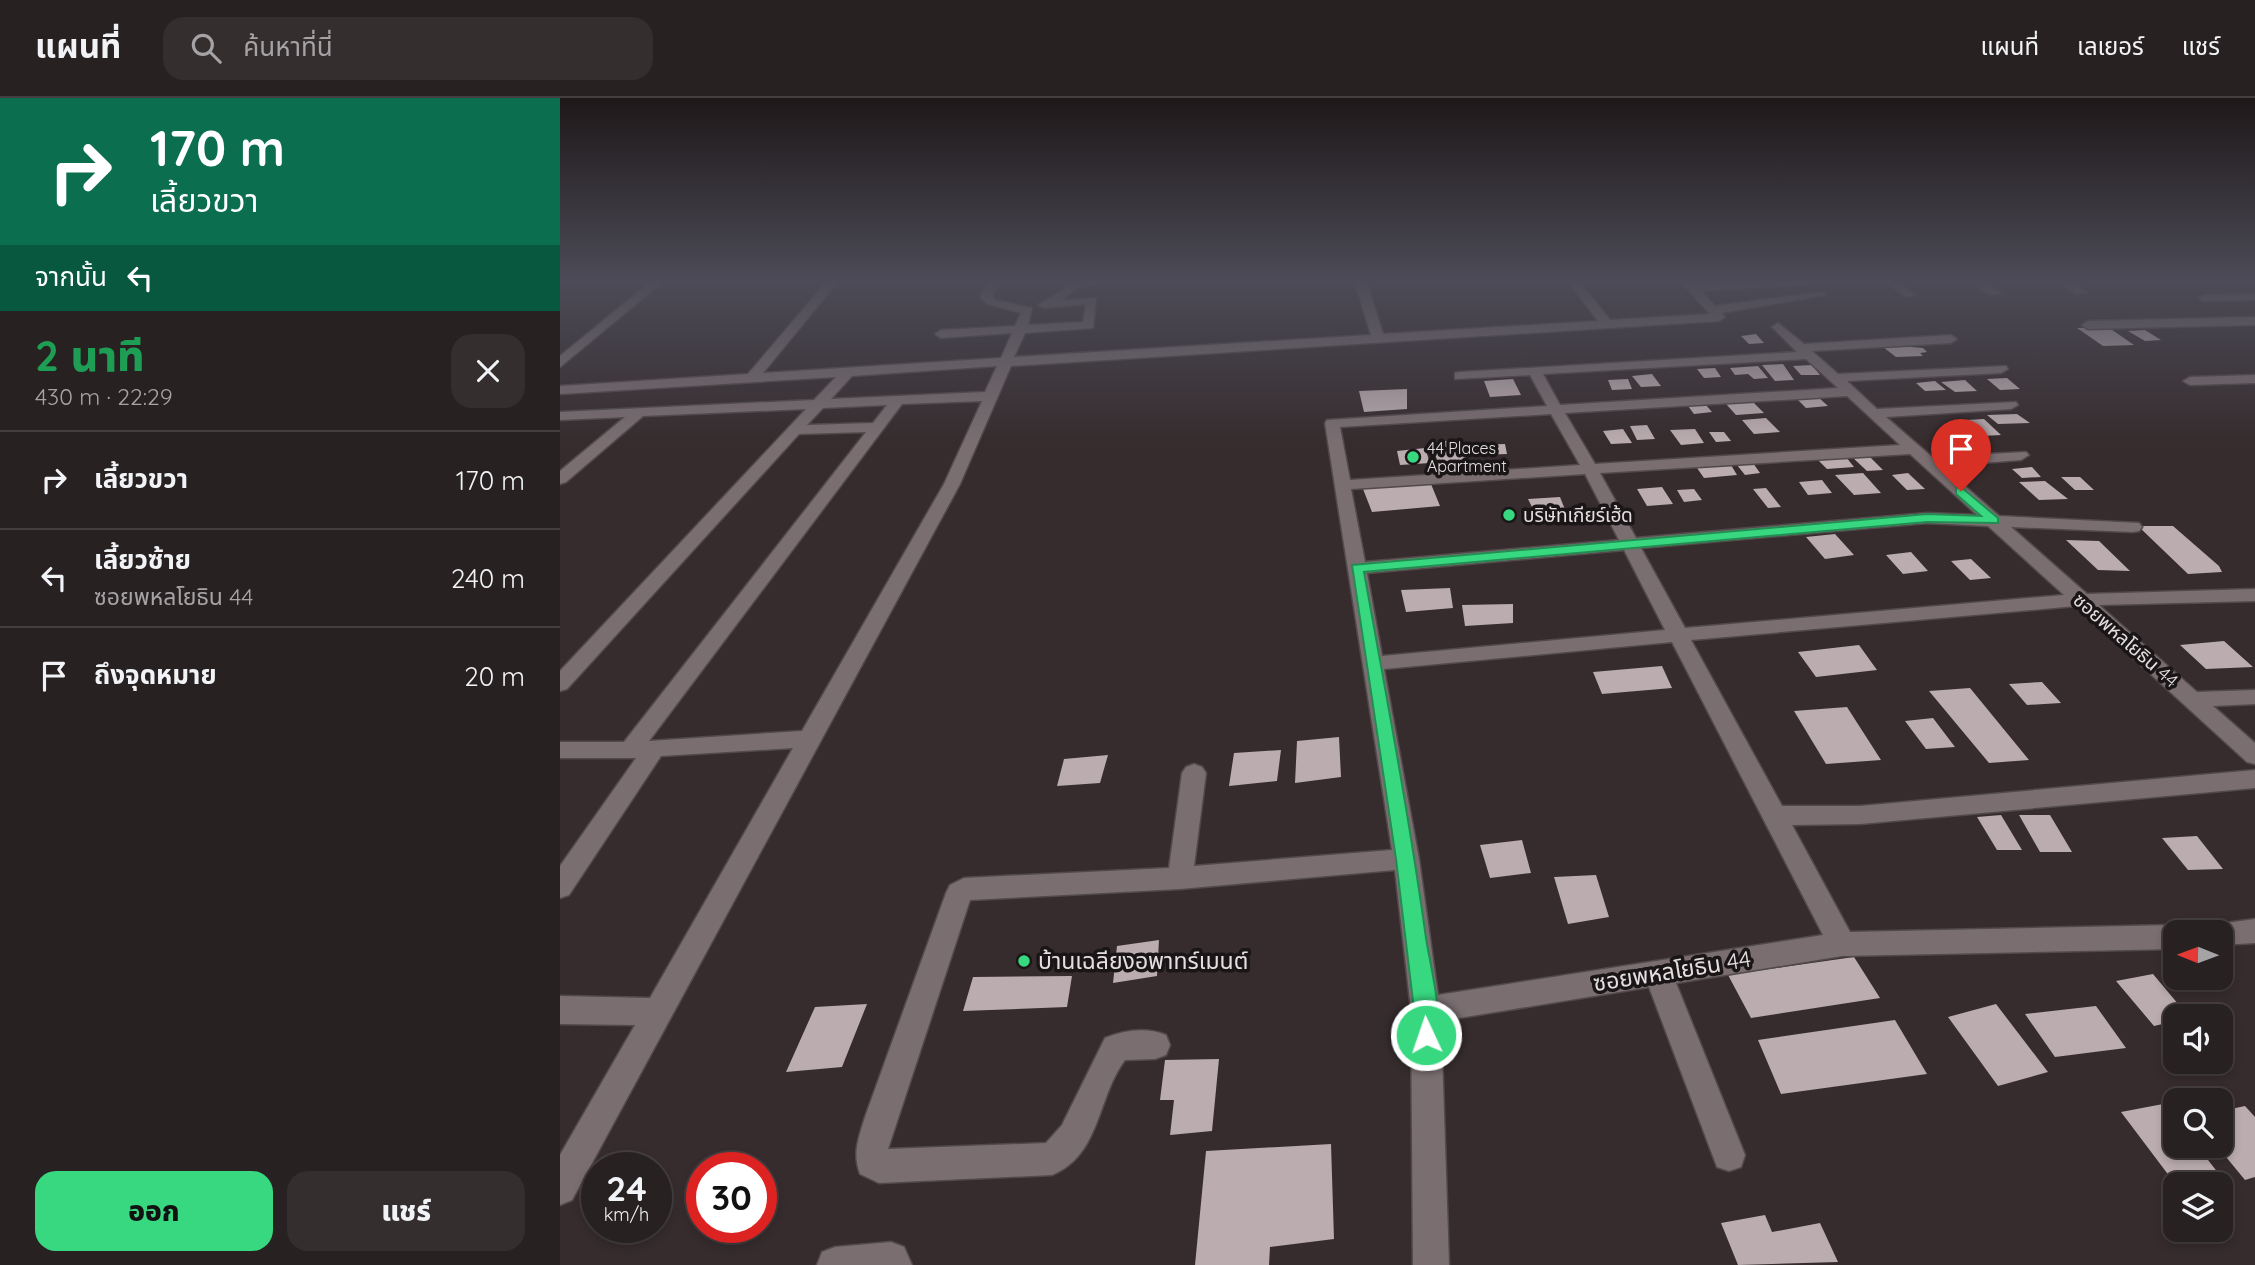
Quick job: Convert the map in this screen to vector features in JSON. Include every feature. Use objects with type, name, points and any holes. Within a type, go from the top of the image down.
[{"type":"street","points":[[560,363],[594,334]]},
{"type":"street","points":[[753,377],[789,334]]},
{"type":"street","points":[[560,1188],[952,484],[1021,334]]},
{"type":"street","points":[[1377,334],[1378,339]]},
{"type":"street","points":[[560,390],[1452,334]]},
{"type":"street","name":"ซอยพหลโยธิน 44","points":[[1785,334],[2255,756]]},
{"type":"street","points":[[1460,376],[1951,339]]},
{"type":"street","points":[[1835,378],[2001,369]]},
{"type":"street","points":[[561,683],[849,371]]},
{"type":"street","points":[[1534,371],[1591,471],[1676,636],[1776,816],[1842,944]]},
{"type":"street","points":[[2190,381],[2255,379]]},
{"type":"street","points":[[1431,1265],[1426,1010],[1405,859],[1332,423],[1848,392]]},
{"type":"street","points":[[560,416],[992,396]]},
{"type":"street","points":[[630,750],[898,400]]},
{"type":"street","points":[[1875,413],[2011,405]]},
{"type":"street","points":[[560,479],[640,412]]},
{"type":"street","points":[[796,430],[876,427]]},
{"type":"street","points":[[1342,485],[1913,449]]},
{"type":"street","points":[[1928,462],[2021,455]]},
{"type":"street","points":[[1357,568],[1927,518],[2133,527]]},
{"type":"street","points":[[1371,664],[2079,600],[2255,595]]},
{"type":"street","points":[[2193,699],[2255,697]]},
{"type":"street","points":[[560,750],[630,750],[810,739]]},
{"type":"street","points":[[560,887],[655,748]]},
{"type":"street","points":[[1180,878],[1194,774]]},
{"type":"street","points":[[1776,816],[1888,813],[2255,779]]},
{"type":"street","points":[[1155,1045],[1119,1047],[1110,1054],[1096,1096],[1063,1152],[1052,1159],[879,1166],[872,1163],[872,1146],[960,892],[968,888],[1180,878],[1405,859]]},
{"type":"street","points":[[2233,932],[2255,931]]},
{"type":"street","name":"ซอยพหลโยธิน 44","points":[[1426,1010],[1842,944],[2163,937]]},
{"type":"street","points":[[1658,974],[1729,1155]]},
{"type":"street","points":[[560,1010],[660,1012]]},
{"type":"street","points":[[835,1265],[891,1260],[894,1265]]},
{"type":"building","points":[[1756,334],[1764,343],[1749,344],[1741,336]]},
{"type":"building","points":[[2086,334],[2119,334],[2134,345],[2103,346]]},
{"type":"building","points":[[2134,334],[2152,334],[2161,340],[2145,341]]},
{"type":"building","points":[[1883,347],[1923,348],[1927,352],[1920,353],[1923,356],[1896,357]]},
{"type":"building","points":[[1783,364],[1794,380],[1775,381],[1762,365]]},
{"type":"building","points":[[1812,365],[1820,375],[1801,375],[1793,366]]},
{"type":"building","points":[[1758,366],[1768,378],[1754,379],[1748,374],[1735,375],[1730,368]]},
{"type":"building","points":[[1715,368],[1721,377],[1704,378],[1697,369]]},
{"type":"building","points":[[1652,374],[1661,386],[1641,387],[1632,376]]},
{"type":"building","points":[[2007,378],[2020,389],[2000,390],[1987,379]]},
{"type":"building","points":[[1513,379],[1521,395],[1490,397],[1484,381]]},
{"type":"building","points":[[1628,379],[1632,389],[1612,390],[1608,380]]},
{"type":"building","points":[[1965,380],[1977,391],[1955,392],[1941,382]]},
{"type":"building","points":[[1935,381],[1946,390],[1925,391],[1916,383]]},
{"type":"building","points":[[1407,389],[1407,409],[1364,412],[1359,391]]},
{"type":"building","points":[[1818,397],[1828,406],[1806,408],[1797,399]]},
{"type":"building","points":[[1753,402],[1764,413],[1736,415],[1726,404]]},
{"type":"building","points":[[1705,404],[1712,412],[1694,414],[1688,406]]},
{"type":"building","points":[[2017,414],[2030,423],[1998,424],[1987,415]]},
{"type":"building","points":[[1766,418],[1780,432],[1754,434],[1742,420]]},
{"type":"building","points":[[1984,419],[2001,435],[1982,436],[1966,420]]},
{"type":"building","points":[[1949,423],[1962,423],[1974,435],[1963,435]]},
{"type":"building","points":[[1647,425],[1655,439],[1637,440],[1630,426]]},
{"type":"building","points":[[1623,429],[1632,443],[1611,444],[1603,431]]},
{"type":"building","points":[[1695,429],[1704,443],[1681,445],[1670,430]]},
{"type":"building","points":[[1709,432],[1724,432],[1731,441],[1716,442]]},
{"type":"building","points":[[1459,440],[1467,460],[1438,462],[1430,442]]},
{"type":"building","points":[[1505,444],[1507,454],[1477,455],[1472,445]]},
{"type":"building","points":[[1970,446],[1979,454],[1946,457],[1936,449]]},
{"type":"building","name":"44 Places Apartment","points":[[1425,448],[1430,463],[1400,465],[1397,451]]},
{"type":"building","points":[[1868,455],[1883,470],[1867,471],[1852,457]]},
{"type":"building","points":[[1846,457],[1854,467],[1827,469],[1818,460]]},
{"type":"building","points":[[1753,463],[1760,473],[1745,475],[1737,465]]},
{"type":"building","points":[[1731,465],[1737,475],[1704,478],[1697,468]]},
{"type":"building","points":[[2032,467],[2041,477],[2022,478],[2012,469]]},
{"type":"building","points":[[1863,473],[1881,493],[1854,495],[1835,475]]},
{"type":"building","points":[[1908,473],[1925,489],[1907,490],[1892,475]]},
{"type":"building","points":[[2061,477],[2080,477],[2094,490],[2075,490]]},
{"type":"building","points":[[1822,480],[1832,493],[1808,495],[1799,482]]},
{"type":"building","points":[[2045,481],[2068,499],[2039,500],[2019,482]]},
{"type":"building","points":[[1431,484],[1440,506],[1372,512],[1363,489]]},
{"type":"building","points":[[1662,487],[1673,504],[1647,506],[1637,489]]},
{"type":"building","points":[[1766,488],[1781,507],[1768,508],[1753,489]]},
{"type":"building","points":[[1694,489],[1702,500],[1684,502],[1677,490]]},
{"type":"building","points":[[1560,497],[1568,517],[1538,519],[1528,499]]},
{"type":"building","points":[[2138,526],[2173,526],[2219,566],[2222,572],[2188,574]]},
{"type":"building","points":[[1835,534],[1854,555],[1825,559],[1806,537]]},
{"type":"building","points":[[2066,540],[2099,541],[2130,571],[2098,570]]},
{"type":"building","points":[[1911,552],[1928,571],[1903,574],[1886,555]]},
{"type":"building","points":[[1971,559],[1991,578],[1970,580],[1951,561]]},
{"type":"building","points":[[1450,588],[1453,608],[1406,612],[1401,590]]},
{"type":"building","points":[[1513,604],[1513,623],[1465,626],[1462,605]]},
{"type":"building","points":[[2224,641],[2253,667],[2206,669],[2180,645]]},
{"type":"building","points":[[1859,645],[1877,670],[1816,677],[1798,652]]},
{"type":"building","points":[[1662,666],[1672,688],[1602,694],[1593,672]]},
{"type":"building","points":[[2042,682],[2061,703],[2027,705],[2009,684]]},
{"type":"building","points":[[1970,688],[2029,760],[1989,763],[1929,691]]},
{"type":"building","points":[[1847,707],[1881,760],[1826,764],[1794,711]]},
{"type":"building","points":[[1933,718],[1955,747],[1926,749],[1905,721]]},
{"type":"building","points":[[1339,737],[1341,777],[1295,783],[1297,741]]},
{"type":"building","points":[[1281,750],[1277,781],[1229,786],[1234,753]]},
{"type":"building","points":[[1108,755],[1100,783],[1057,786],[1064,759]]},
{"type":"building","points":[[2001,815],[2022,850],[1997,850],[1977,817]]},
{"type":"building","points":[[2019,815],[2050,815],[2072,852],[2040,852]]},
{"type":"building","points":[[2197,836],[2223,869],[2188,870],[2162,838]]},
{"type":"building","points":[[1522,840],[1531,873],[1490,878],[1480,845]]},
{"type":"building","points":[[1596,875],[1609,917],[1568,924],[1554,877]]},
{"type":"building","points":[[1159,940],[1157,976],[1113,983],[1117,946]]},
{"type":"building","points":[[1854,957],[1880,998],[1751,1018],[1728,975]]},
{"type":"building","points":[[2153,974],[2163,986],[2163,990],[2166,990],[2178,1004],[2163,1004],[2163,1024],[2154,1026],[2116,981]]},
{"type":"building","points":[[1072,976],[1067,1007],[963,1011],[973,977]]},
{"type":"building","points":[[867,1004],[842,1067],[786,1072],[815,1007]]},
{"type":"building","points":[[1996,1004],[2048,1072],[1998,1086],[1948,1017]]},
{"type":"building","points":[[2096,1006],[2126,1048],[2055,1057],[2025,1014]]},
{"type":"building","points":[[1895,1020],[1927,1074],[1781,1094],[1758,1040]]},
{"type":"building","points":[[1219,1059],[1212,1131],[1170,1135],[1174,1100],[1160,1100],[1165,1060]]},
{"type":"building","points":[[2163,1104],[2163,1158],[2206,1158],[2217,1172],[2166,1172],[2121,1112]]},
{"type":"building","points":[[2245,1106],[2255,1117],[2255,1177],[2245,1180],[2227,1158],[2233,1158],[2233,1108]]},
{"type":"building","points":[[1331,1144],[1334,1239],[1270,1247],[1269,1265],[1195,1265],[1206,1151]]},
{"type":"building","points":[[1765,1215],[1772,1232],[1820,1223],[1838,1262],[1738,1265],[1721,1223]]},
{"type":"place","name":"44 Places Apartment","points":[[1413,457]]},
{"type":"place","name":"บริษัทเกียร์เฮ้ด","points":[[1509,515]]},
{"type":"place","name":"บ้านเฉลียงอพาทร์เมนต์","points":[[1024,961]]},
{"type":"route","points":[[1426,1035],[1426,1010],[1405,859],[1357,568],[1927,518],[1994,520],[1961,491]]}]
